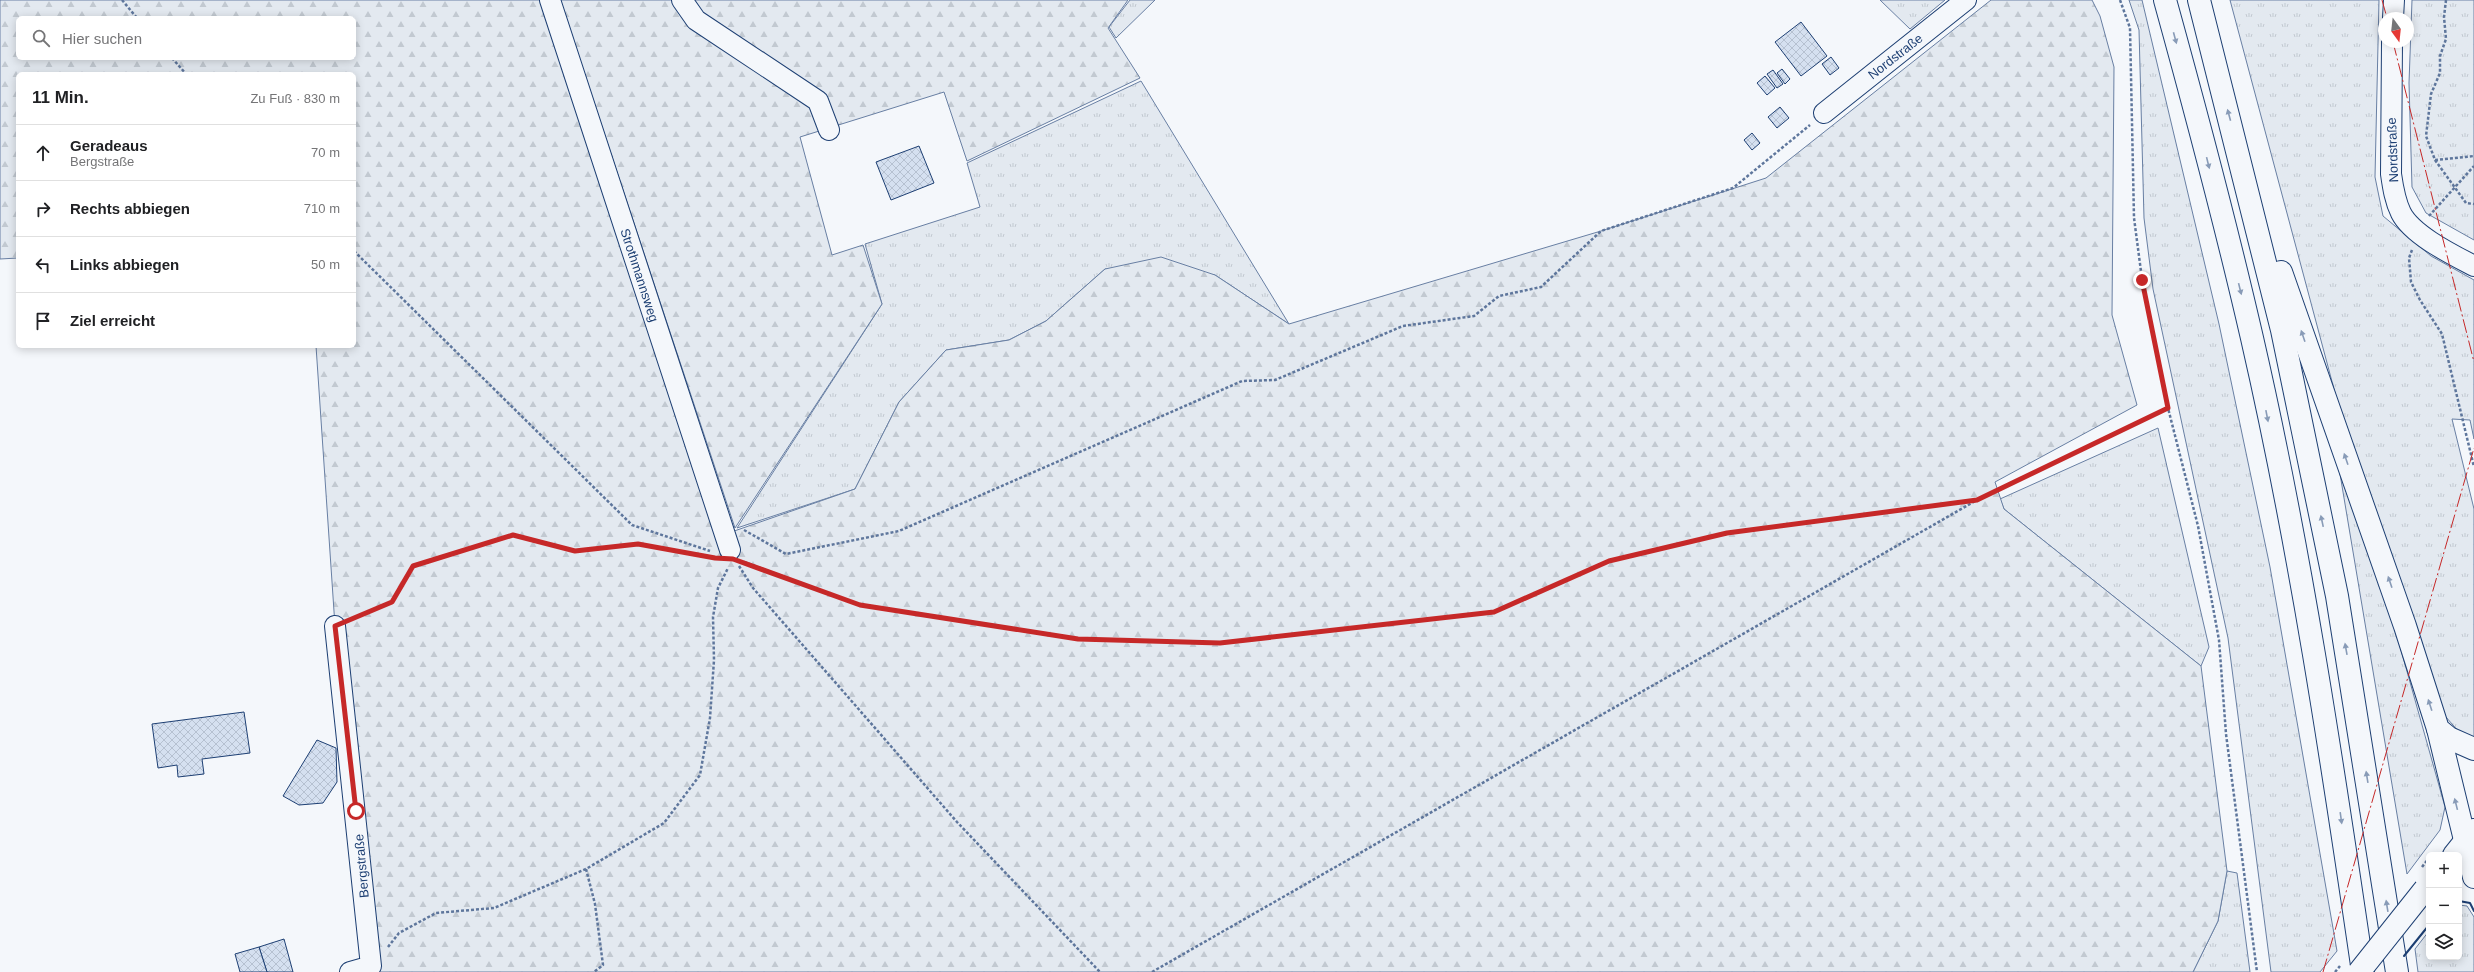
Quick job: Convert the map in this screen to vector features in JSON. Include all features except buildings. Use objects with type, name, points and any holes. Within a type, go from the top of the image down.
[{"type":"main road","points":[[2165,0],[2195,110],[2252,339],[2316,667],[2363,972]]},
{"type":"main road","points":[[2199,0],[2239,152],[2282,330],[2337,596],[2397,972]]},
{"type":"main road","points":[[2239,152],[2405,626],[2438,729],[2464,842],[2474,877]]},
{"type":"main road","points":[[2438,729],[2454,741],[2474,749]]},
{"type":"main road","points":[[2359,972],[2425,880]]},
{"type":"street","name":"Strothmannsweg","points":[[550,0],[728,558]]},
{"type":"street","points":[[682,0],[696,20],[818,101],[829,130]]},
{"type":"street","name":"Nordstraße","points":[[1824,113],[1966,0]]},
{"type":"street","points":[[2393,12],[2394,0]]},
{"type":"street","name":"Nordstraße","points":[[2392,48],[2391,174],[2394,196],[2402,215],[2417,232],[2474,266]]},
{"type":"street","name":"Bergstraße","points":[[335,626],[371,966]]},
{"type":"street","points":[[350,972],[371,966]]},
{"type":"path","points":[[122,0],[135,16]]},
{"type":"path","points":[[2120,0],[2130,28],[2134,218],[2142,280],[2168,408],[2198,526],[2219,640],[2226,734],[2257,972]]},
{"type":"path","points":[[2446,0],[2444,17],[2446,39],[2440,56],[2440,72],[2431,94],[2426,136],[2435,160],[2453,187],[2466,203],[2474,204]]},
{"type":"path","points":[[174,60],[184,72]]},
{"type":"path","points":[[371,966],[399,933],[436,913],[494,908],[586,869],[664,823],[700,775],[710,718],[714,660],[713,617],[718,588],[728,558],[744,529],[786,554],[900,531],[1242,381],[1275,380],[1403,326],[1474,316],[1499,296],[1541,287],[1601,231],[1733,188],[1824,113]]},
{"type":"path","points":[[2435,160],[2474,156]]},
{"type":"path","points":[[2474,166],[2453,187],[2417,232],[2410,258],[2411,282],[2420,300],[2442,334],[2474,467]]},
{"type":"path","points":[[356,253],[632,525],[860,605],[1078,639],[1220,643],[1494,612],[1609,561],[1727,533],[1977,500]]},
{"type":"path","points":[[1152,972],[1977,500],[2168,408]]},
{"type":"path","points":[[335,626],[392,602],[413,566],[513,535],[575,551],[638,544],[728,558],[957,822],[1100,972]]},
{"type":"path","points":[[586,869],[595,904],[603,965],[594,972]]},
{"type":"green space","points":[[0,0],[541,0],[717,537],[855,489],[899,402],[946,350],[1009,340],[1046,321],[1105,269],[1161,257],[1215,275],[1289,324],[1601,231],[1766,178],[1991,0],[2092,0],[2100,16],[2114,67],[2112,315],[2137,405],[1995,482],[2004,509],[2201,666],[2227,871],[2218,921],[2193,972],[372,972],[335,626],[316,348],[356,348],[356,72],[16,72],[16,258],[0,259]]},
{"type":"green space","points":[[560,0],[1128,0],[1108,28],[1140,78],[967,161],[944,92],[800,137],[832,255],[863,245],[882,304],[735,528]]},
{"type":"green space","points":[[1130,0],[1155,0],[1116,38],[1109,27]]},
{"type":"green space","points":[[1880,0],[1945,0],[1910,29]]},
{"type":"green space","points":[[2129,0],[2142,0],[2219,324],[2270,567],[2337,951],[2320,972],[2271,972],[2228,638],[2153,289],[2144,218],[2139,30]]},
{"type":"green space","points":[[2230,0],[2379,0],[2375,177],[2383,216],[2431,256],[2474,280],[2474,439],[2470,420],[2452,419],[2474,509],[2474,740],[2460,733],[2445,716],[2338,404]]},
{"type":"green space","points":[[2412,0],[2474,0],[2474,240],[2426,213],[2412,187],[2409,83],[2410,48],[2414,48],[2414,12],[2412,12]]},
{"type":"green space","points":[[1141,81],[1289,324],[1215,275],[1105,269],[1046,321],[1009,340],[946,350],[899,402],[855,489],[737,528],[882,304],[865,244],[980,207],[967,163]]},
{"type":"green space","points":[[2158,428],[2209,647],[2201,666],[2004,509],[2000,499]]},
{"type":"green space","points":[[2340,474],[2394,625],[2445,807],[2440,830],[2407,874]]},
{"type":"green space","points":[[2227,871],[2237,873],[2250,972],[2193,972],[2218,921]]},
{"type":"green space","points":[[2462,905],[2467,906],[2474,917],[2474,972],[2418,972],[2415,949],[2426,935],[2426,960],[2462,960]]},
{"type":"wall","points":[[2462,902],[2470,903],[2474,911]]},
{"type":"wall","points":[[2404,956],[2426,929]]},
{"type":"power","points":[[2382,0],[2385,12]]},
{"type":"power","points":[[2395,48],[2474,362]]},
{"type":"power","points":[[2323,972],[2474,448]]},
{"type":"route","points":[[356,811],[335,626],[392,602],[413,566],[513,535],[575,551],[638,544],[715,558],[733,559],[860,605],[1078,639],[1220,643],[1494,612],[1609,561],[1727,533],[1977,500],[2168,408],[2142,280]]}]
